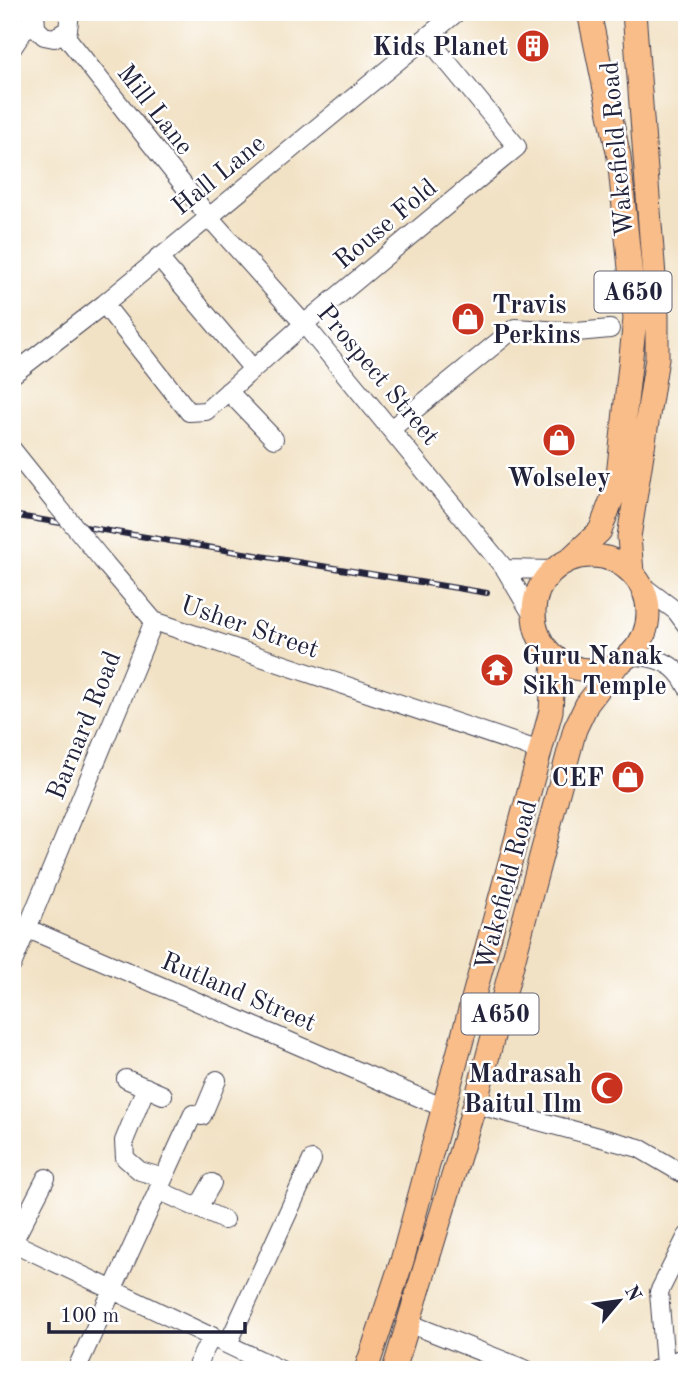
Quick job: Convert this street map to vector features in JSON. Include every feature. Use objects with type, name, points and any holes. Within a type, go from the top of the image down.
[{"type":"main road","name":"Wakefield Road","points":[[561,564],[600,531],[617,485],[635,319],[619,157],[589,12]]},
{"type":"main road","name":"Wakefield Road","points":[[634,12],[657,330],[650,409],[629,537],[638,580]]},
{"type":"main road","points":[[561,564],[585,555],[609,558],[638,580]]},
{"type":"main road","name":"A650","points":[[533,616],[537,590],[561,564]]},
{"type":"main road","name":"A650","points":[[623,661],[642,640],[649,618],[638,580]]},
{"type":"main road","points":[[533,616],[540,641],[554,658],[569,667],[594,671],[623,661]]},
{"type":"main road","name":"Wakefield Road","points":[[366,1370],[402,1262],[551,711],[554,658]]},
{"type":"main road","name":"Wakefield Road","points":[[394,1370],[411,1324],[475,1104],[575,729],[587,704],[623,661]]},
{"type":"street","name":"Hall Lane","points":[[12,375],[104,304],[457,12]]},
{"type":"street","points":[[12,48],[44,36],[54,38],[64,34],[73,14]]},
{"type":"street","points":[[34,15],[36,28],[44,36]]},
{"type":"street","points":[[12,48],[34,15]]},
{"type":"street","name":"Mill Lane","points":[[64,34],[208,216]]},
{"type":"street","name":"Rouse Fold","points":[[104,304],[189,412],[206,411],[304,324],[517,147],[427,37]]},
{"type":"street","name":"Prospect Street","points":[[208,216],[304,324],[505,569],[533,616]]},
{"type":"street","points":[[158,257],[253,369]]},
{"type":"street","points":[[391,429],[515,328],[577,332],[610,329]]},
{"type":"street","points":[[228,391],[274,439]]},
{"type":"street","name":"Usher Street","points":[[12,449],[154,621],[540,751]]},
{"type":"street","points":[[505,569],[561,564]]},
{"type":"street","points":[[638,580],[676,611],[687,626]]},
{"type":"street","name":"Barnard Road","points":[[12,965],[154,621]]},
{"type":"street","points":[[623,661],[650,656],[668,663],[682,677],[687,687]]},
{"type":"street","name":"Rutland Street","points":[[12,922],[444,1108]]},
{"type":"street","points":[[126,1079],[163,1095]]},
{"type":"street","points":[[76,1370],[115,1291],[193,1114],[202,1116],[217,1080]]},
{"type":"street","points":[[146,1087],[124,1141],[125,1158],[140,1171],[198,1208],[224,1220]]},
{"type":"street","points":[[475,1104],[639,1148],[687,1176]]},
{"type":"street","points":[[228,1344],[312,1160]]},
{"type":"street","points":[[46,1178],[13,1243],[281,1370]]},
{"type":"street","points":[[198,1208],[212,1184]]},
{"type":"street","points":[[687,1236],[659,1292],[660,1367],[687,1356]]},
{"type":"street","points":[[411,1324],[527,1370]]},
{"type":"street","points":[[195,1370],[212,1335]]},
{"type":"railway","points":[[12,515],[487,593]]},
{"type":"place","name":"Kids Planet","points":[[533,46]]},
{"type":"place","name":"Travis Perkins","points":[[468,319]]},
{"type":"place","name":"Wolseley","points":[[559,440]]},
{"type":"place","name":"Guru Nanak Sikh Temple","points":[[497,670]]},
{"type":"place","name":"CEF","points":[[628,777]]},
{"type":"place","name":"Madrasah Baitul Ilm","points":[[607,1088]]}]
